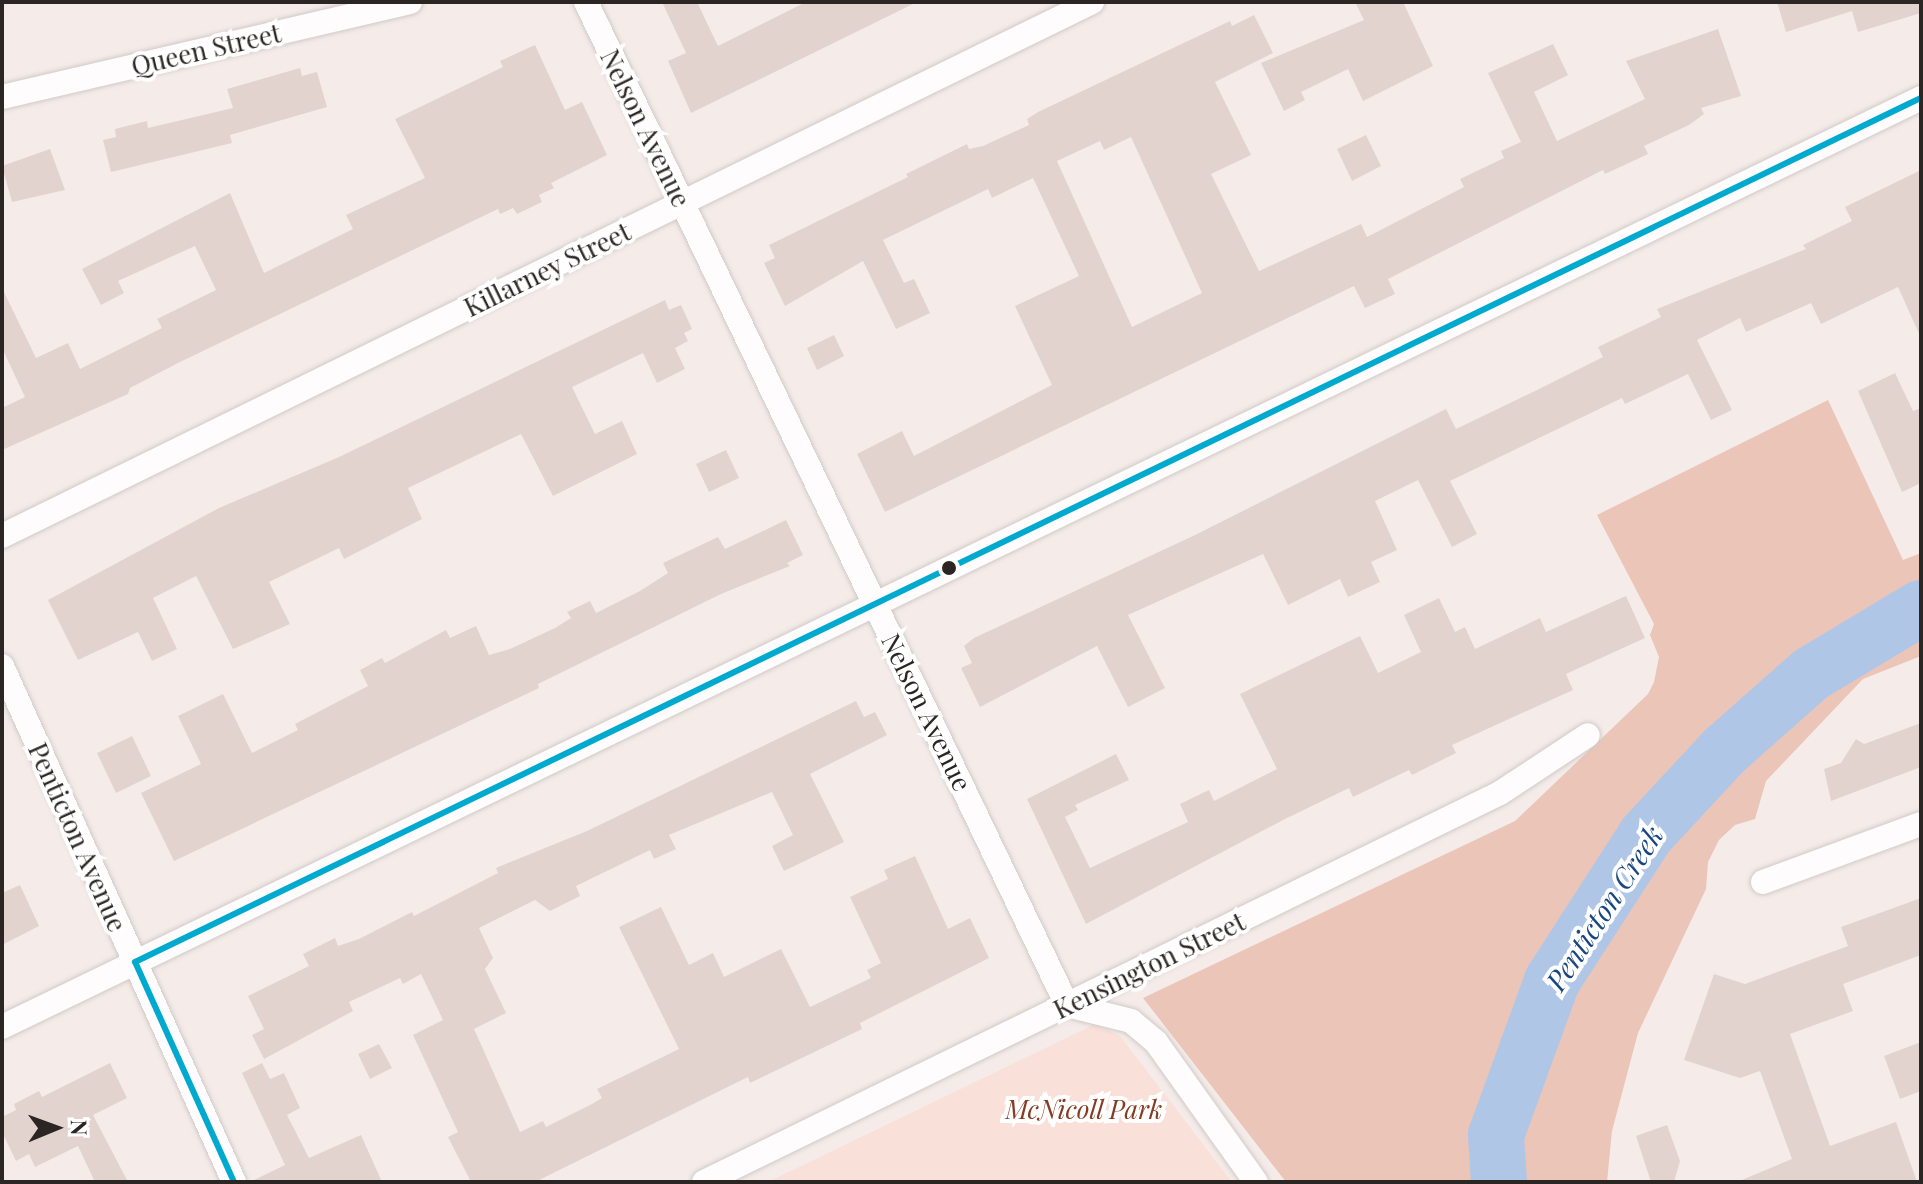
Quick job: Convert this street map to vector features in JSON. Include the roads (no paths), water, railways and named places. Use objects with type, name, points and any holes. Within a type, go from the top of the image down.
[{"type":"street","name":"Queen Street","points":[[2,97],[410,2]]},
{"type":"street","name":"Nelson Avenue","points":[[586,2],[1067,1005]]},
{"type":"street","name":"Killarney Street","points":[[2,536],[1092,2]]},
{"type":"street","points":[[2,1027],[1921,98]]},
{"type":"street","name":"Penticton Avenue","points":[[2,666],[234,1182]]},
{"type":"street","name":"Kensington Street","points":[[704,1182],[1500,793],[1588,735]]},
{"type":"street","points":[[1763,882],[1921,824]]},
{"type":"street","points":[[1067,1005],[1131,1021],[1156,1042],[1256,1182]]},
{"type":"waterway","name":"Penticton Creek","points":[[1499,1182],[1496,1135],[1552,981],[1646,835],[1724,751],[1811,674],[1921,608]]},
{"type":"park label","name":"McNicoll Park","points":[[1084,1109]]}]
